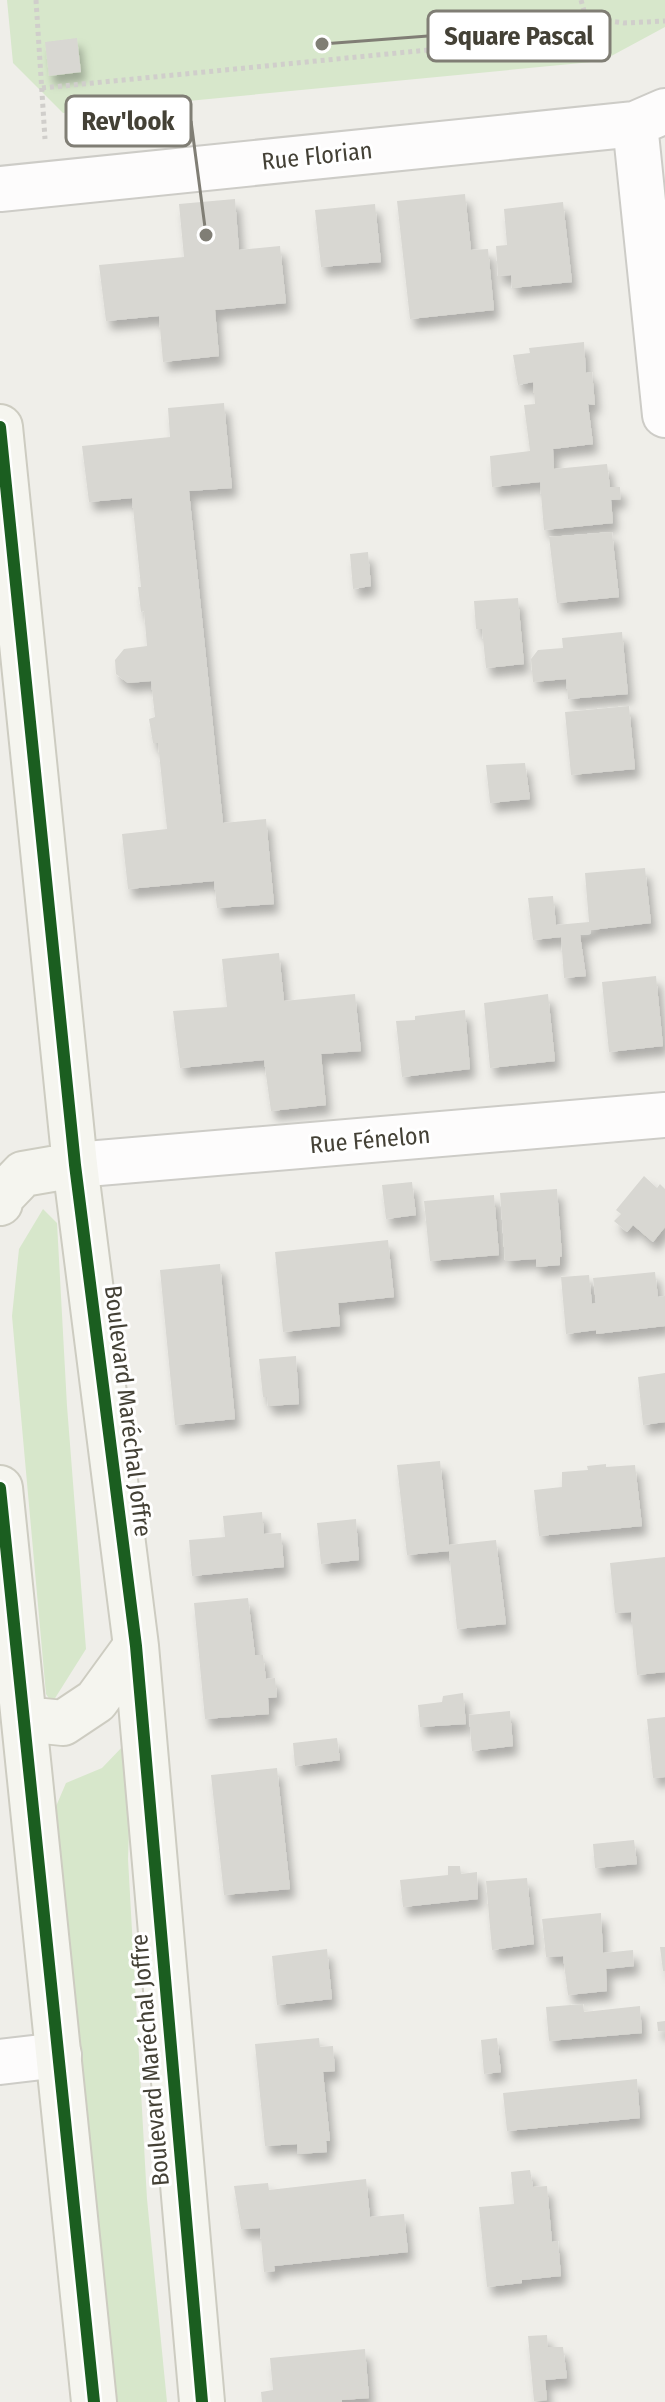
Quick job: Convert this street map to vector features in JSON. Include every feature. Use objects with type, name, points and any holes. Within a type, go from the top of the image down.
[{"type":"main road","name":"Boulevard Maréchal Joffre","points":[[0,427],[75,1165],[136,1646],[202,2402]]},
{"type":"main road","points":[[0,1203],[1,1197],[23,1174],[75,1165]]},
{"type":"main road","points":[[0,1488],[12,1718],[59,2055],[94,2402]]},
{"type":"main road","points":[[12,1718],[63,1723],[96,1701],[136,1646]]},
{"type":"street","name":"Rue Florian","points":[[0,189],[650,117]]},
{"type":"street","points":[[650,117],[665,415]]},
{"type":"street","name":"Rue Fénelon","points":[[75,1165],[665,1115]]},
{"type":"street","points":[[0,2062],[59,2055]]},
{"type":"path","points":[[36,0],[48,184]]},
{"type":"path","points":[[581,0],[586,18]]},
{"type":"path","points":[[42,88],[550,38],[586,18],[624,23],[665,21]]},
{"type":"green space","points":[[7,0],[665,0],[665,27],[602,61],[63,113],[13,63]]},
{"type":"green space","points":[[43,1209],[57,1223],[67,1406],[86,1649],[52,1703],[46,1694],[12,1316],[19,1249]]},
{"type":"green space","points":[[126,1743],[131,1776],[128,1859],[147,2199],[167,2402],[116,2402],[54,1811],[66,1783],[102,1768]]},
{"type":"building","points":[[77,38],[81,72],[49,76],[45,42]]},
{"type":"building","points":[[465,194],[471,250],[488,249],[494,310],[410,319],[397,201]]},
{"type":"building","points":[[235,199],[239,250],[280,246],[286,303],[215,310],[219,356],[163,362],[159,316],[106,321],[99,265],[184,257],[179,204]]},
{"type":"building","points":[[563,202],[572,282],[512,288],[511,275],[498,276],[496,246],[507,245],[504,209]]},
{"type":"building","points":[[375,204],[381,262],[321,267],[315,210]]},
{"type":"building","points":[[584,342],[586,373],[592,372],[595,405],[588,404],[593,444],[553,449],[554,469],[607,464],[610,487],[620,487],[621,499],[611,500],[613,523],[544,530],[540,482],[492,487],[490,456],[530,451],[524,405],[535,404],[533,382],[518,385],[513,355],[530,353],[529,348]]},
{"type":"building","points":[[224,403],[232,488],[189,491],[223,823],[266,819],[274,904],[217,908],[214,881],[128,889],[122,834],[167,829],[158,743],[153,743],[149,719],[155,717],[151,681],[128,683],[116,674],[115,660],[124,649],[147,646],[138,587],[141,587],[132,498],[89,502],[82,446],[170,437],[168,408]]},
{"type":"building","points":[[612,532],[619,597],[557,603],[549,537]]},
{"type":"building","points":[[368,552],[371,586],[353,589],[350,554]]},
{"type":"building","points":[[518,598],[524,664],[486,668],[482,629],[476,629],[474,601]]},
{"type":"building","points":[[622,632],[628,694],[568,699],[566,679],[533,682],[531,659],[538,650],[563,648],[562,638]]},
{"type":"building","points":[[629,706],[635,769],[571,775],[565,712]]},
{"type":"building","points":[[525,763],[530,799],[490,803],[486,765]]},
{"type":"building","points":[[645,868],[651,923],[591,930],[590,934],[580,935],[586,976],[564,978],[561,937],[533,940],[528,898],[553,896],[556,925],[589,922],[585,873]]},
{"type":"building","points":[[279,953],[284,1001],[355,994],[361,1051],[321,1054],[326,1105],[271,1111],[264,1060],[180,1068],[173,1011],[227,1007],[222,959]]},
{"type":"building","points":[[656,976],[663,1046],[609,1052],[602,982]]},
{"type":"building","points":[[548,994],[555,1061],[490,1068],[484,1003]]},
{"type":"building","points":[[465,1010],[470,1069],[402,1077],[396,1021]]},
{"type":"building","points":[[644,1176],[657,1188],[660,1184],[665,1189],[665,1227],[653,1242],[633,1225],[627,1232],[614,1221],[621,1214],[616,1210]]},
{"type":"building","points":[[412,1182],[416,1215],[386,1219],[382,1185]]},
{"type":"building","points":[[557,1189],[560,1265],[536,1267],[536,1259],[505,1261],[500,1193]]},
{"type":"building","points":[[494,1195],[499,1255],[430,1261],[424,1201]]},
{"type":"building","points":[[388,1240],[394,1297],[338,1303],[340,1326],[283,1332],[275,1252]]},
{"type":"building","points":[[220,1264],[235,1419],[175,1425],[160,1270]]},
{"type":"building","points":[[655,1272],[658,1297],[665,1296],[665,1326],[596,1334],[596,1330],[566,1334],[561,1277],[589,1275],[592,1304],[596,1303],[593,1278]]},
{"type":"building","points":[[296,1356],[299,1404],[268,1406],[267,1397],[263,1397],[259,1359]]},
{"type":"building","points":[[665,1373],[665,1422],[643,1425],[638,1377]]},
{"type":"building","points":[[440,1461],[449,1545],[496,1540],[506,1624],[457,1629],[449,1551],[407,1555],[397,1465]]},
{"type":"building","points":[[606,1464],[606,1467],[635,1465],[642,1526],[539,1536],[534,1490],[562,1487],[562,1472],[588,1470],[587,1466]]},
{"type":"building","points":[[262,1512],[264,1534],[281,1533],[284,1567],[192,1576],[189,1540],[225,1537],[223,1516]]},
{"type":"building","points":[[356,1519],[359,1560],[321,1564],[317,1523]]},
{"type":"building","points":[[665,1557],[665,1672],[637,1675],[631,1612],[615,1613],[610,1563]]},
{"type":"building","points":[[248,1598],[255,1655],[263,1655],[266,1679],[275,1678],[277,1697],[268,1698],[269,1714],[205,1719],[194,1603]]},
{"type":"building","points":[[463,1693],[466,1724],[420,1727],[418,1705],[442,1702],[443,1696]]},
{"type":"building","points":[[510,1711],[513,1746],[472,1751],[469,1715]]},
{"type":"building","points":[[665,1717],[665,1777],[653,1778],[647,1719]]},
{"type":"building","points":[[337,1738],[340,1760],[295,1766],[293,1743]]},
{"type":"building","points":[[277,1768],[290,1889],[224,1895],[211,1775]]},
{"type":"building","points":[[634,1840],[637,1864],[595,1868],[593,1844]]},
{"type":"building","points":[[448,1866],[460,1866],[461,1874],[477,1872],[478,1899],[403,1907],[400,1880],[448,1875]]},
{"type":"building","points":[[527,1878],[534,1944],[492,1950],[486,1881]]},
{"type":"building","points":[[601,1913],[603,1953],[633,1950],[634,1966],[606,1969],[607,1991],[568,1995],[563,1956],[546,1957],[542,1919]]},
{"type":"building","points":[[660,1947],[665,1947],[665,1971],[663,1971]]},
{"type":"building","points":[[327,1949],[332,1999],[277,2005],[272,1956]]},
{"type":"building","points":[[583,2004],[584,2012],[640,2006],[642,2033],[549,2041],[546,2007]]},
{"type":"building","points":[[665,2021],[665,2031],[658,2031],[657,2022]]},
{"type":"building","points":[[319,2038],[320,2047],[333,2046],[335,2071],[323,2072],[330,2141],[326,2141],[327,2152],[298,2154],[297,2144],[265,2146],[255,2044]]},
{"type":"building","points":[[497,2038],[501,2072],[484,2074],[481,2040]]},
{"type":"building","points":[[637,2079],[640,2118],[507,2131],[503,2093]]},
{"type":"building","points":[[530,2170],[533,2187],[547,2186],[552,2242],[558,2241],[561,2276],[487,2287],[479,2207],[514,2204],[511,2172]]},
{"type":"building","points":[[366,2179],[370,2217],[404,2214],[408,2252],[274,2266],[275,2271],[264,2272],[260,2228],[241,2229],[234,2186],[268,2183],[269,2190]]},
{"type":"building","points":[[547,2335],[548,2347],[563,2347],[567,2378],[545,2380],[547,2400],[534,2401],[528,2336]]},
{"type":"building","points":[[365,2349],[369,2398],[342,2402],[262,2402],[261,2392],[273,2390],[270,2358]]},
{"type":"cycle path","points":[[0,427],[75,1165],[136,1646],[202,2402]]},
{"type":"cycle path","points":[[0,1488],[94,2402]]},
{"type":"place","name":"Square Pascal","points":[[322,44]]},
{"type":"place","name":"Rev'look","points":[[206,235]]}]
